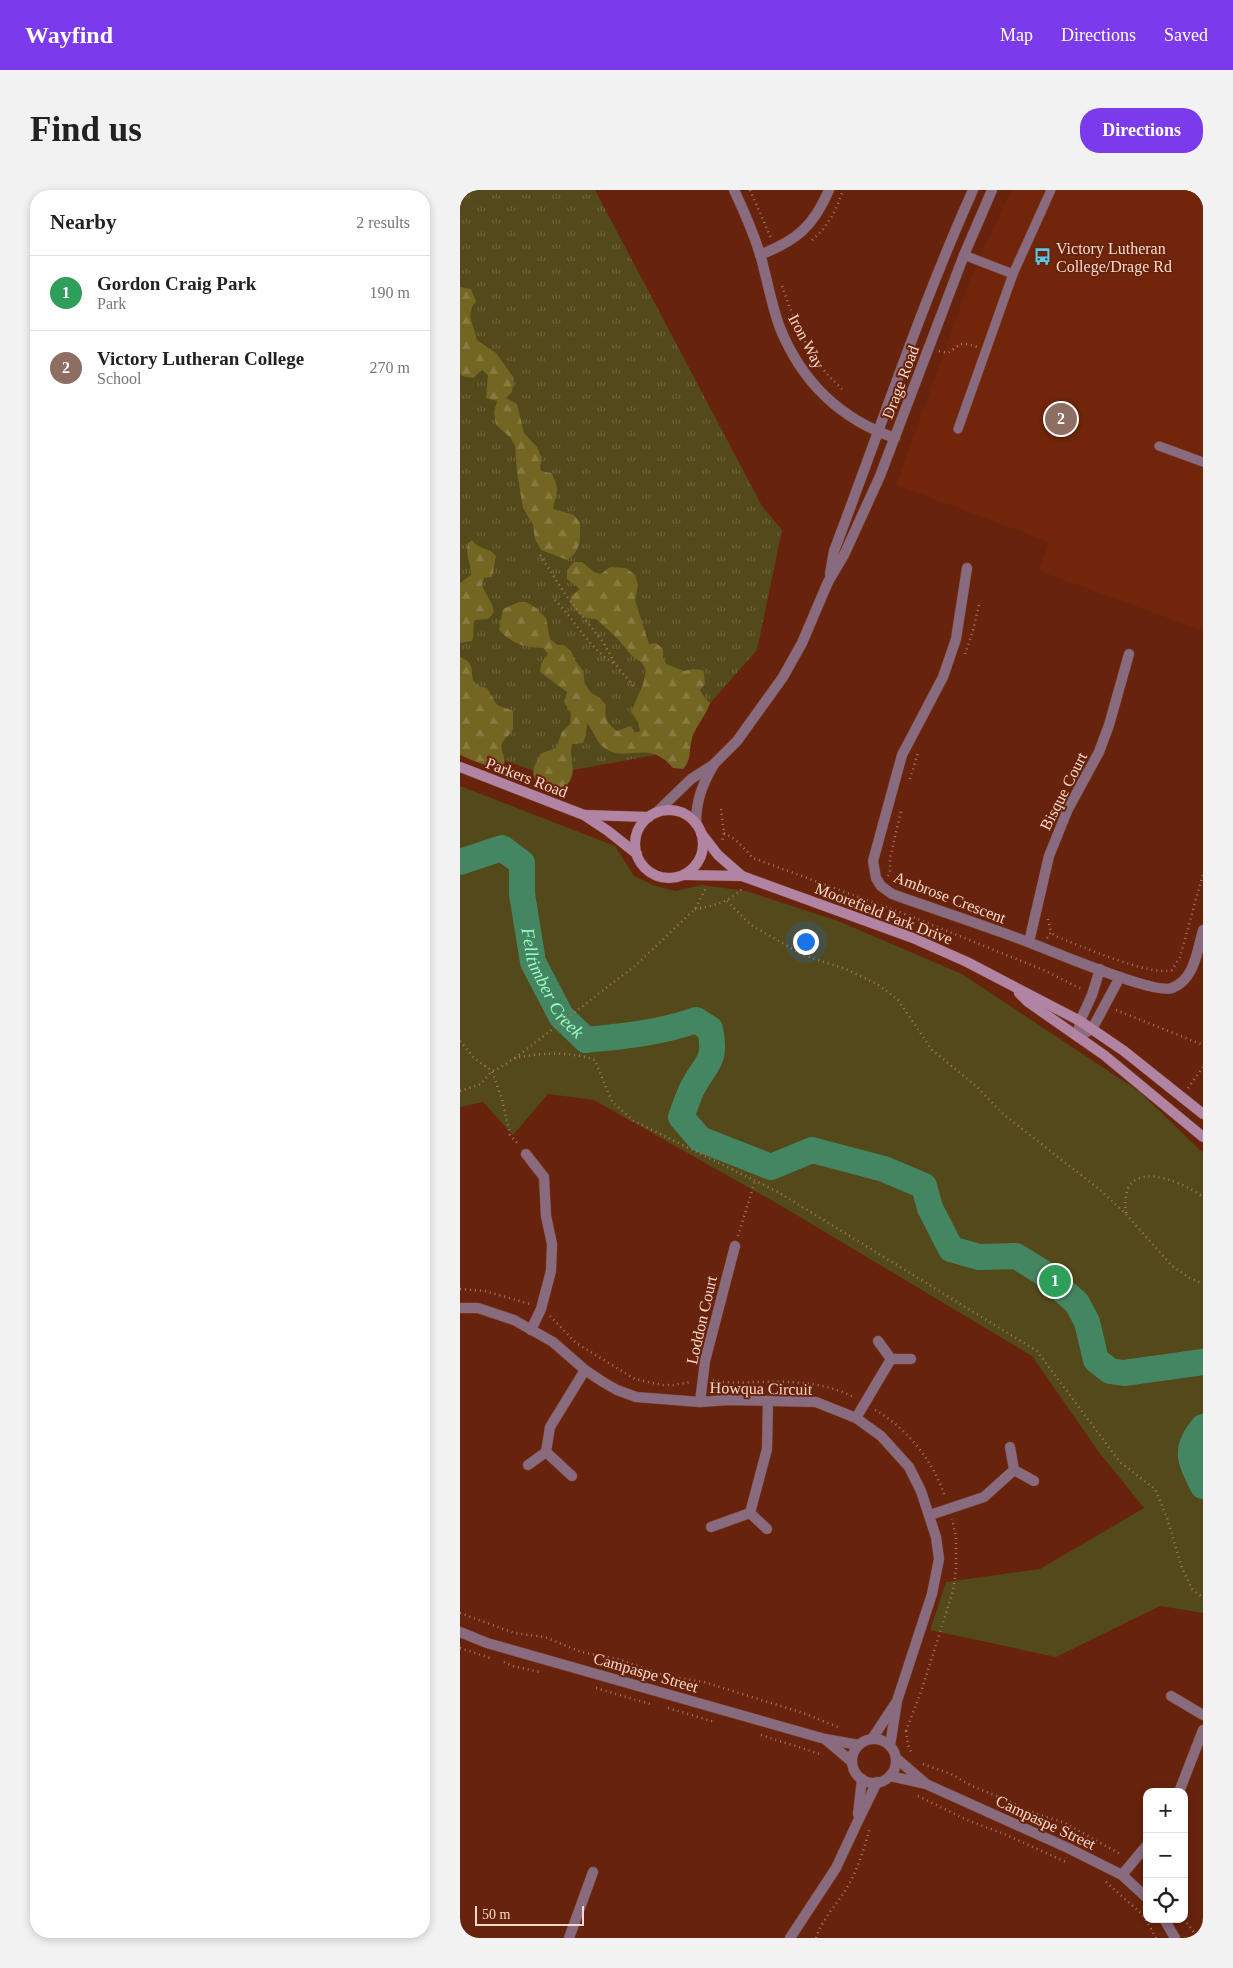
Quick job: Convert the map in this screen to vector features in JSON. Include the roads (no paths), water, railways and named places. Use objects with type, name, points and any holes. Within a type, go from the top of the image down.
[{"type":"main road","name":"Parkers Road","points":[[460,767],[584,815],[637,854]]},
{"type":"main road","points":[[702,833],[703,846],[700,858],[694,868],[684,875],[675,878],[656,876],[641,863],[637,854],[635,844],[642,824],[653,815],[674,810],[682,813],[696,824],[718,855],[744,876]]},
{"type":"main road","name":"Parkers Road","points":[[584,815],[653,815]]},
{"type":"main road","points":[[684,875],[709,877],[744,876]]},
{"type":"main road","name":"Moorefield Park Drive","points":[[744,876],[913,938],[1011,985],[1080,1021],[1124,1051],[1203,1114]]},
{"type":"main road","name":"Moorefield Park Drive","points":[[1011,985],[1028,1002],[1104,1056],[1203,1137]]},
{"type":"street","name":"Iron Way","points":[[734,190],[760,255],[780,328],[793,353],[812,382],[833,405],[849,417],[878,432],[895,438]]},
{"type":"street","points":[[760,255],[794,239],[821,208],[829,190]]},
{"type":"street","name":"Drage Road","points":[[828,582],[834,551],[878,432],[927,300],[973,190]]},
{"type":"street","name":"Drage Road","points":[[653,815],[691,779],[713,765],[737,741],[783,677],[802,643],[828,582],[844,555],[895,438],[964,255],[992,190]]},
{"type":"street","points":[[954,232],[964,255]]},
{"type":"street","name":"Ambrose Crescent","points":[[967,568],[956,639],[943,677],[902,755],[895,777],[873,861],[876,878],[881,886],[892,894],[1040,946],[1120,977],[1167,990],[1179,985],[1189,976],[1203,930]]},
{"type":"street","name":"Bisque Court","points":[[1029,942],[1053,843],[1068,809],[1099,752],[1129,654]]},
{"type":"street","name":"Drage Road","points":[[696,824],[696,811],[702,786],[713,765]]},
{"type":"street","points":[[1078,1037],[1080,1021],[1092,995],[1100,969]]},
{"type":"street","points":[[1078,1037],[1092,1030],[1120,977]]},
{"type":"street","points":[[526,1154],[544,1177],[546,1216],[552,1244],[551,1272],[541,1309],[532,1330]]},
{"type":"street","name":"Loddon Court","points":[[700,1402],[710,1342],[735,1246]]},
{"type":"street","name":"Howqua Circuit","points":[[460,1308],[478,1308],[514,1320],[553,1342],[585,1370],[617,1390],[636,1397],[700,1402],[816,1402],[856,1418],[881,1436],[909,1467],[930,1514],[939,1559],[932,1594],[897,1701],[890,1746]]},
{"type":"street","points":[[878,1341],[891,1359]]},
{"type":"street","points":[[891,1359],[911,1360]]},
{"type":"street","points":[[856,1418],[891,1359]]},
{"type":"street","points":[[528,1466],[546,1452],[550,1427],[585,1370]]},
{"type":"street","points":[[750,1513],[767,1449],[768,1401]]},
{"type":"street","points":[[1010,1448],[1014,1470]]},
{"type":"street","points":[[546,1452],[572,1476]]},
{"type":"street","points":[[930,1514],[984,1497],[1014,1470]]},
{"type":"street","points":[[1014,1470],[1034,1481]]},
{"type":"street","points":[[711,1527],[750,1513]]},
{"type":"street","points":[[750,1513],[767,1529]]},
{"type":"street","name":"Campaspe Street","points":[[460,1632],[487,1643],[825,1739],[859,1744]]},
{"type":"street","points":[[1171,1696],[1203,1715]]},
{"type":"street","name":"Howqua Circuit","points":[[872,1739],[897,1701]]},
{"type":"street","points":[[1181,1788],[1203,1730]]},
{"type":"street","name":"Campaspe Street","points":[[825,1739],[852,1762]]},
{"type":"street","points":[[872,1739],[878,1739],[890,1746],[896,1758],[894,1770],[890,1776],[878,1782],[868,1782],[857,1774],[852,1762],[855,1750],[859,1744],[872,1739]]},
{"type":"street","name":"Campaspe Street","points":[[896,1758],[926,1784]]},
{"type":"street","name":"Campaspe Street","points":[[890,1776],[926,1784],[1068,1848],[1122,1875],[1143,1894]]},
{"type":"street","points":[[856,1822],[862,1779]]},
{"type":"street","points":[[790,1938],[836,1868],[856,1822],[878,1782]]},
{"type":"street","points":[[1122,1875],[1143,1849]]},
{"type":"street","points":[[570,1938],[593,1872]]},
{"type":"street","points":[[1166,1923],[1175,1938]]},
{"type":"lane","points":[[958,429],[1013,274],[1051,190]]},
{"type":"lane","points":[[964,255],[1013,274]]},
{"type":"lane","points":[[1159,446],[1203,462]]},
{"type":"waterway","name":"Felltimber Creek","points":[[460,862],[502,848],[522,863],[522,894],[533,962],[561,1016],[586,1040],[655,1031],[696,1020],[710,1029],[712,1040],[711,1055],[691,1090],[681,1117],[700,1139],[771,1167],[812,1150],[884,1169],[924,1186],[930,1208],[951,1249],[979,1257],[1016,1256],[1042,1272],[1077,1303],[1087,1322],[1096,1360],[1110,1371],[1124,1373],[1203,1362]]},
{"type":"waterway","name":"Felltimber Creek","points":[[1203,1427],[1197,1435],[1191,1450],[1192,1463],[1203,1486]]},
{"type":"place","name":"Victory Lutheran College/Drage Rd","points":[[1042,257]]},
{"type":"place","name":"Victory Lutheran College","points":[[1061,419]]},
{"type":"place","name":"Gordon Craig Park","points":[[1055,1281]]}]
